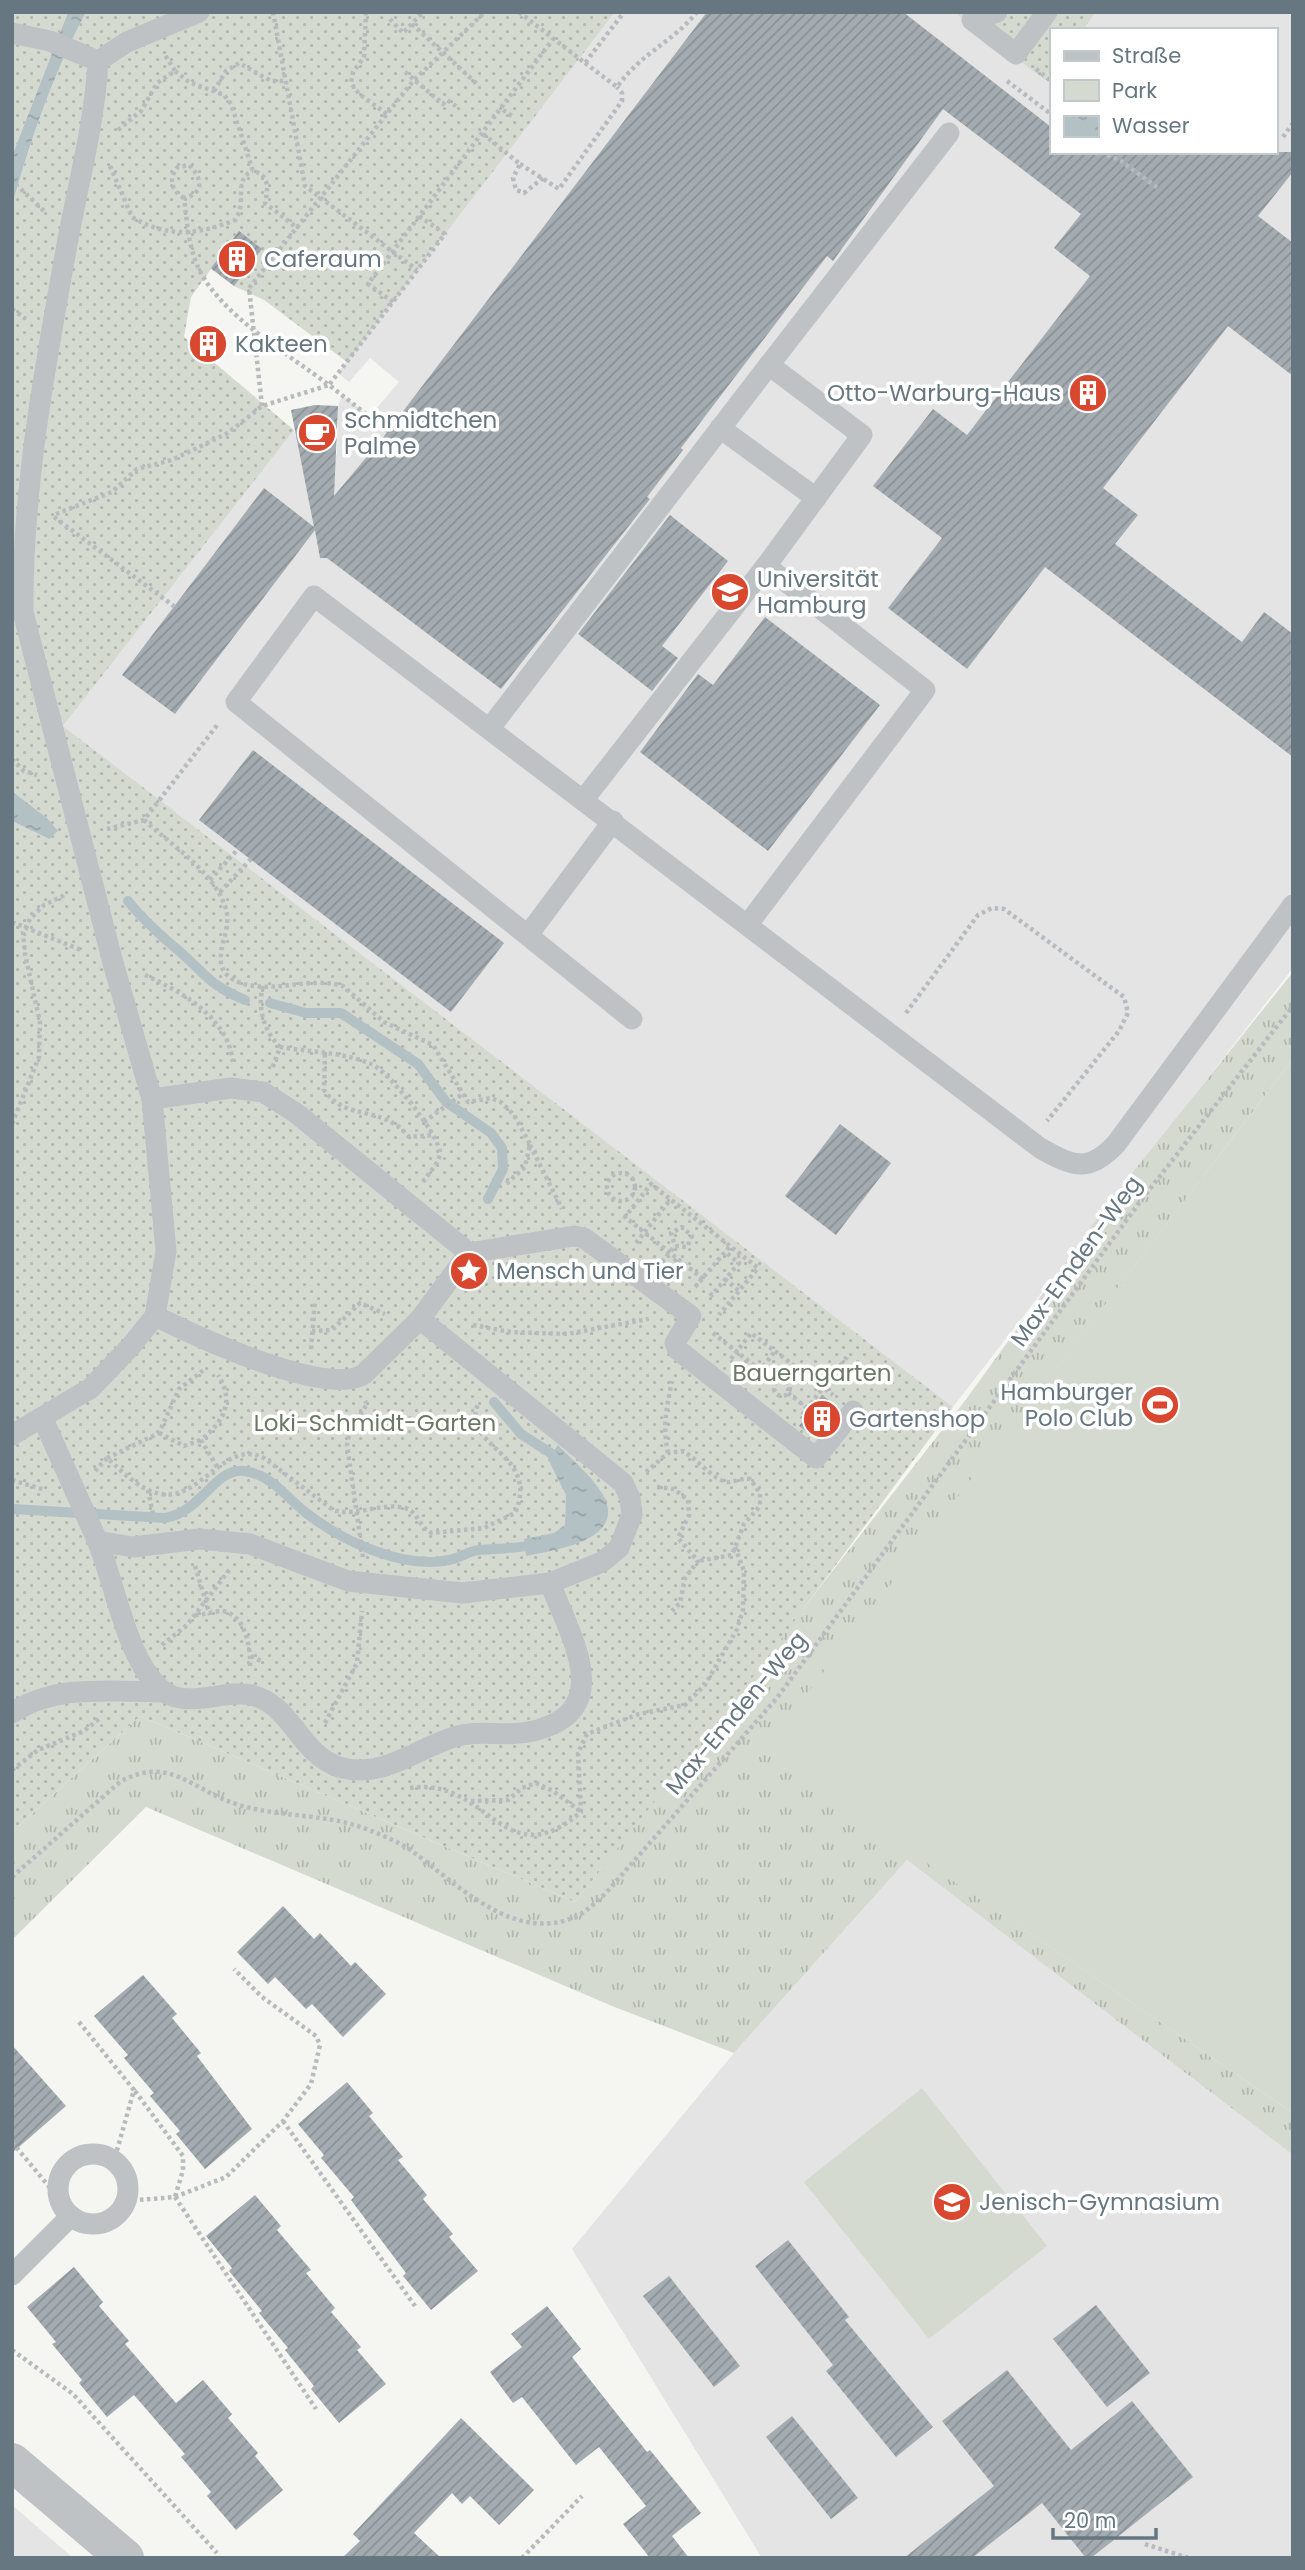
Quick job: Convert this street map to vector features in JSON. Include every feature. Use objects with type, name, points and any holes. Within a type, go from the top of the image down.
[{"type":"street","points":[[12,2462],[125,2558]]},
{"type":"lane","points":[[12,1436],[91,1388],[155,1316],[166,1251],[152,1099],[113,963],[83,835],[23,612],[23,552],[35,431],[86,152],[98,61],[127,42],[199,12]]},
{"type":"lane","points":[[966,16],[997,12]]},
{"type":"lane","points":[[966,16],[1016,54],[1047,12]]},
{"type":"lane","points":[[12,33],[50,41],[98,61]]},
{"type":"lane","points":[[490,728],[949,133]]},
{"type":"lane","points":[[584,799],[766,566],[862,435],[768,365]]},
{"type":"lane","points":[[720,428],[816,498]]},
{"type":"lane","points":[[748,924],[925,690],[766,566]]},
{"type":"lane","points":[[632,1019],[236,702],[314,596],[1031,1141],[1068,1163],[1087,1165],[1104,1158],[1293,905]]},
{"type":"lane","points":[[528,934],[613,821]]},
{"type":"lane","points":[[152,1099],[231,1088],[263,1092],[296,1113],[469,1253]]},
{"type":"lane","points":[[155,1316],[215,1345],[309,1375],[350,1380],[365,1374],[420,1319],[469,1253],[574,1237],[593,1243],[656,1278],[669,1300],[691,1316],[675,1343],[676,1347],[816,1458],[853,1411]]},
{"type":"lane","points":[[96,1539],[133,1546],[186,1541],[250,1544],[348,1581],[462,1594],[550,1583],[601,1562],[620,1548],[632,1515],[624,1483],[420,1319]]},
{"type":"lane","points":[[43,1419],[96,1539],[111,1588],[141,1661],[164,1692]]},
{"type":"lane","points":[[12,1713],[47,1697],[71,1691],[164,1692],[190,1698],[249,1694],[275,1705],[310,1748],[339,1767],[370,1770],[384,1768],[432,1744],[468,1732],[525,1733],[544,1728],[568,1713],[582,1687],[583,1667],[550,1583]]},
{"type":"lane","points":[[115,1692],[141,1661]]},
{"type":"lane","points":[[12,2275],[65,2207],[60,2176],[74,2159],[94,2153],[114,2161],[127,2179],[126,2201],[121,2210],[103,2222],[91,2224],[65,2207]]},
{"type":"path","points":[[272,12],[305,186],[417,270]]},
{"type":"path","points":[[366,12],[364,57],[353,72],[351,83],[359,94],[387,114]]},
{"type":"path","points":[[390,19],[403,33],[423,12]]},
{"type":"path","points":[[262,406],[248,288],[413,81],[485,12]]},
{"type":"path","points":[[482,134],[520,164],[559,189],[622,101],[622,93],[617,87],[519,12]]},
{"type":"path","points":[[585,63],[624,12]]},
{"type":"path","points":[[617,87],[632,66],[680,29],[697,12]]},
{"type":"path","points":[[412,24],[478,85]]},
{"type":"path","points":[[154,30],[160,48],[175,71],[189,82],[224,95],[231,104],[253,171],[264,176],[267,182],[265,203],[296,227]]},
{"type":"path","points":[[393,302],[368,284],[503,110],[553,39]]},
{"type":"path","points":[[214,91],[226,71],[239,64],[271,81],[286,81]]},
{"type":"path","points":[[90,125],[121,129],[141,111],[157,83],[175,71]]},
{"type":"path","points":[[405,72],[443,104],[447,100],[456,106]]},
{"type":"path","points":[[503,110],[512,116]]},
{"type":"path","points":[[1283,137],[1293,123]]},
{"type":"path","points":[[86,152],[97,154],[109,164],[132,217],[159,230],[188,234],[235,220],[243,205],[242,181],[253,171]]},
{"type":"path","points":[[1108,154],[1158,188]]},
{"type":"path","points":[[520,164],[512,183],[519,192],[524,193],[542,178]]},
{"type":"path","points":[[184,198],[195,194],[201,186],[200,177],[190,165],[178,167],[171,178],[172,185],[184,198],[188,234],[198,268],[213,294],[253,328],[388,431]]},
{"type":"path","points":[[174,607],[52,516],[113,492],[137,469],[172,460],[228,433],[245,423],[262,406],[329,386],[445,234],[419,216]]},
{"type":"path","points":[[83,835],[144,820],[236,702]]},
{"type":"path","points":[[144,820],[220,892],[228,919],[219,951],[221,963],[235,980],[263,986],[343,986],[384,1022],[432,1045],[461,1095],[471,1104],[491,1098],[501,1102],[514,1115],[574,1237]]},
{"type":"path","points":[[210,880],[238,849]]},
{"type":"path","points":[[220,892],[251,859]]},
{"type":"path","points":[[12,1124],[39,1057],[40,1021],[25,954],[25,927],[44,905],[92,876]]},
{"type":"path","points":[[891,1034],[978,915],[992,908],[1004,909],[1124,997],[1128,1013],[1119,1031],[1031,1141]]},
{"type":"path","points":[[12,922],[156,980],[195,1003],[227,1035],[232,1047],[231,1088]]},
{"type":"path","points":[[263,986],[262,1016],[268,1033],[280,1047],[350,1058],[378,1068],[433,1135],[439,1156],[407,1202]]},
{"type":"path","name":"Max-Emden-Weg","points":[[12,1877],[121,1781],[141,1771],[157,1770],[239,1805],[345,1821],[391,1839],[411,1850],[461,1891],[505,1915],[541,1923],[570,1919],[583,1913],[605,1894],[776,1698],[1142,1199],[1293,1006]]},
{"type":"path","points":[[277,1055],[280,1047]]},
{"type":"path","points":[[326,1054],[324,1090],[337,1104],[354,1112],[371,1113],[397,1123],[409,1137],[433,1135]]},
{"type":"path","points":[[424,1122],[461,1095]]},
{"type":"path","points":[[506,1184],[526,1167],[530,1144]]},
{"type":"path","points":[[621,1172],[631,1176],[636,1186],[632,1196],[622,1201],[612,1198],[607,1188],[610,1178],[621,1172]]},
{"type":"path","points":[[703,1279],[625,1217],[651,1184],[758,1268],[718,1317],[711,1311]]},
{"type":"path","points":[[632,1196],[638,1201]]},
{"type":"path","points":[[633,1247],[670,1200]]},
{"type":"path","points":[[681,1227],[688,1230],[692,1236],[688,1247],[675,1246],[671,1233],[681,1227]]},
{"type":"path","points":[[690,1294],[731,1245]]},
{"type":"path","points":[[656,1278],[675,1246]]},
{"type":"path","points":[[698,1284],[712,1295],[739,1263],[725,1252]]},
{"type":"path","points":[[656,1278],[677,1258]]},
{"type":"path","points":[[725,1279],[739,1291]]},
{"type":"path","points":[[510,1332],[567,1334],[645,1321],[662,1309],[669,1300]]},
{"type":"path","points":[[309,1375],[315,1301]]},
{"type":"path","points":[[312,1331],[332,1330],[352,1307],[360,1303],[386,1314],[394,1305]]},
{"type":"path","points":[[723,1368],[751,1334],[823,1388]]},
{"type":"path","points":[[736,1352],[775,1382]]},
{"type":"path","points":[[754,1379],[775,1352]]},
{"type":"path","points":[[786,1435],[849,1354]]},
{"type":"path","points":[[76,1494],[107,1458],[159,1433],[179,1389],[211,1366],[227,1392],[229,1401],[219,1423],[201,1440],[184,1446],[159,1433]]},
{"type":"path","points":[[788,1393],[788,1381],[797,1368]]},
{"type":"path","points":[[775,1382],[781,1379],[788,1381]]},
{"type":"path","points":[[350,1380],[367,1404],[355,1420],[347,1445],[354,1512],[361,1543]]},
{"type":"path","points":[[775,1382],[777,1394],[788,1393],[807,1408]]},
{"type":"path","points":[[665,1408],[664,1435],[668,1453],[683,1451],[704,1464],[718,1480],[729,1482],[739,1478],[750,1479],[760,1493],[760,1506],[744,1524],[732,1555],[698,1561],[685,1578],[680,1603],[672,1611]]},
{"type":"path","points":[[107,1458],[127,1477],[160,1494],[181,1493],[197,1486],[217,1467],[244,1456],[260,1455],[333,1510],[354,1512],[397,1507],[408,1509],[416,1513],[426,1530],[432,1533],[484,1528],[508,1518],[518,1505],[520,1491],[514,1468],[503,1451],[485,1440],[474,1423]]},
{"type":"path","points":[[201,1440],[217,1467]]},
{"type":"path","points":[[644,1474],[648,1478]]},
{"type":"path","points":[[654,1483],[659,1488],[674,1489],[688,1500],[689,1515],[678,1538],[698,1561]]},
{"type":"path","points":[[148,1489],[153,1509]]},
{"type":"path","points":[[186,1541],[210,1615]]},
{"type":"path","points":[[141,1661],[187,1625],[223,1576],[246,1553],[250,1544]]},
{"type":"path","points":[[581,1812],[578,1753],[587,1734],[639,1714],[685,1705],[705,1685],[726,1650],[743,1610],[745,1590],[744,1571],[735,1547]]},
{"type":"path","points":[[310,1748],[357,1664],[365,1581]]},
{"type":"path","points":[[194,1615],[210,1615],[220,1611],[230,1614],[245,1630],[247,1641]]},
{"type":"path","points":[[251,1656],[261,1661]]},
{"type":"path","points":[[12,1770],[38,1750],[64,1740],[97,1722],[108,1709],[115,1692]]},
{"type":"path","points":[[384,1768],[393,1791],[418,1787],[446,1789],[471,1801],[496,1821],[532,1836],[548,1835],[562,1828],[581,1812]]},
{"type":"path","points":[[471,1801],[508,1800],[522,1788],[536,1783],[553,1791],[581,1812]]},
{"type":"path","points":[[126,2201],[175,2197],[226,2177],[283,2121],[311,2084],[320,2045],[310,2029],[262,1997],[234,1969]]},
{"type":"path","points":[[79,2022],[183,2156],[183,2170],[175,2197]]},
{"type":"path","points":[[114,2161],[134,2090]]},
{"type":"path","points":[[283,2121],[415,2306]]},
{"type":"path","points":[[12,2142],[65,2207]]},
{"type":"path","points":[[175,2197],[316,2409]]},
{"type":"path","points":[[12,2350],[74,2394],[217,2553]]},
{"type":"path","points":[[522,2558],[582,2496]]},
{"type":"path","points":[[1145,2544],[1188,2558]]},
{"type":"shaded area","name":"Universität Hamburg","points":[[615,12],[954,12],[1045,80],[1050,73],[1050,154],[1277,154],[1277,28],[1084,28],[1096,12],[1293,12],[1293,968],[953,1407],[63,726],[294,430],[302,458],[337,455],[338,407],[342,395],[370,416],[399,382],[370,358],[349,382],[338,373]]},
{"type":"shaded area","name":"Jenisch-Gymnasium","points":[[907,1860],[1293,2155],[1293,2558],[762,2558],[572,2249],[734,2053]]},
{"type":"shaded area","points":[[12,2505],[73,2558],[12,2558]]},
{"type":"green space","points":[[12,12],[68,12],[12,156]]},
{"type":"green space","name":"Loki-Schmidt-Garten","points":[[86,12],[615,12],[347,362],[264,300],[234,286],[211,269],[191,297],[184,337],[294,430],[63,726],[953,1407],[752,1678],[575,1902],[140,1716],[12,1832],[12,821],[49,839],[47,818],[12,791],[12,206],[44,107]]},
{"type":"green space","points":[[954,12],[1096,12],[1084,28],[1050,28],[1050,73],[1045,80]]},
{"type":"green space","points":[[1293,972],[1293,1059],[764,1751],[1293,2113],[1293,2155],[907,1860],[734,2053],[612,2006],[146,1807],[12,1940],[12,1832],[140,1716],[575,1902],[967,1398],[1109,1202]]},
{"type":"green space","name":"Hamburger Polo Club","points":[[1293,1059],[1293,2113],[763,1751]]},
{"type":"green space","points":[[922,2088],[1047,2246],[929,2339],[804,2182]]},
{"type":"water","points":[[68,12],[86,12],[44,107],[12,206],[12,156]]},
{"type":"water","points":[[12,791],[47,818],[58,831],[49,839],[12,821]]},
{"type":"water","points":[[558,1445],[602,1493],[608,1509],[606,1522],[598,1532],[585,1540],[526,1556],[524,1539],[554,1533],[565,1525],[566,1495],[548,1459]]},
{"type":"building","points":[[707,12],[903,12],[1050,126],[1050,154],[1293,152],[1293,172],[1258,216],[1293,243],[1293,376],[1228,326],[1103,488],[1138,515],[1115,544],[1242,642],[1264,612],[1293,634],[1293,757],[1045,567],[967,669],[888,608],[942,538],[873,486],[933,409],[967,435],[1090,276],[1054,248],[1081,214],[943,109],[833,261],[827,256],[681,448],[683,450],[647,497],[650,499],[501,689],[327,558],[320,558],[315,530],[175,714],[122,675],[264,488],[314,527],[291,410],[315,405],[338,406],[334,496],[385,435]]},
{"type":"building","name":"Caferaum","points":[[239,231],[262,249],[234,286],[211,268]]},
{"type":"building","points":[[670,515],[728,561],[662,646],[678,658],[652,691],[578,634]]},
{"type":"building","points":[[765,617],[880,705],[768,851],[640,752],[698,674],[713,685]]},
{"type":"building","points":[[253,750],[504,943],[451,1012],[199,820]]},
{"type":"building","points":[[840,1124],[891,1163],[836,1235],[785,1196]]},
{"type":"building","name":"Gartenshop","points":[[822,1395],[839,1408],[815,1438],[799,1426]]},
{"type":"building","points":[[283,1906],[314,1939],[320,1933],[351,1966],[355,1962],[386,1994],[343,2037],[312,2004],[306,2009],[275,1977],[268,1984],[237,1952]]},
{"type":"building","points":[[143,1975],[177,2014],[172,2018],[201,2053],[197,2056],[252,2129],[205,2169],[176,2134],[180,2131],[150,2096],[154,2093],[124,2058],[128,2055],[94,2016]]},
{"type":"building","points":[[12,2045],[66,2106],[12,2153]]},
{"type":"building","points":[[347,2082],[373,2113],[369,2116],[403,2157],[398,2160],[427,2195],[423,2199],[453,2234],[449,2237],[478,2271],[431,2310],[403,2276],[406,2273],[351,2200],[354,2197],[321,2158],[324,2155],[298,2124]]},
{"type":"building","points":[[255,2195],[281,2226],[277,2230],[311,2270],[306,2273],[335,2308],[331,2312],[361,2347],[357,2350],[386,2384],[339,2423],[311,2389],[314,2386],[285,2350],[288,2348],[259,2313],[262,2311],[229,2271],[232,2268],[206,2236]]},
{"type":"building","points":[[788,2240],[849,2317],[845,2320],[933,2427],[896,2457],[826,2371],[833,2365],[755,2266]]},
{"type":"building","points":[[74,2267],[103,2302],[99,2306],[129,2341],[125,2344],[176,2403],[203,2380],[232,2414],[228,2418],[258,2453],[255,2456],[283,2490],[236,2530],[207,2496],[211,2492],[181,2457],[185,2454],[134,2395],[107,2417],[79,2383],[82,2380],[52,2344],[56,2342],[27,2307]]},
{"type":"building","points":[[669,2276],[740,2366],[714,2387],[643,2296]]},
{"type":"building","points":[[1096,2305],[1150,2373],[1107,2407],[1053,2339]]},
{"type":"building","points":[[547,2306],[581,2349],[572,2357],[647,2452],[650,2450],[701,2513],[672,2536],[689,2558],[650,2558],[623,2524],[646,2506],[599,2447],[576,2465],[522,2397],[513,2403],[490,2372],[522,2347],[511,2334]]},
{"type":"building","points":[[1007,2370],[1071,2450],[1132,2401],[1193,2477],[1091,2558],[1086,2558],[1042,2503],[972,2558],[904,2558],[994,2486],[942,2421]]},
{"type":"building","points":[[792,2416],[858,2498],[831,2519],[766,2437]]},
{"type":"building","points":[[461,2418],[534,2490],[499,2525],[470,2496],[462,2504],[452,2493],[414,2533],[441,2558],[342,2558],[360,2541],[353,2534]]},
{"type":"waterway","points":[[128,901],[208,978],[245,1000]]},
{"type":"waterway","points":[[270,1003],[306,1013],[341,1013],[418,1064],[446,1102],[491,1133],[502,1148],[503,1169],[488,1199]]},
{"type":"waterway","points":[[494,1402],[521,1434],[552,1454],[559,1465]]},
{"type":"waterway","points":[[12,1509],[165,1518],[189,1508],[224,1476],[244,1471],[270,1481],[305,1512],[336,1533],[392,1557],[431,1562],[453,1559],[475,1551],[538,1544]]},
{"type":"place","name":"Caferaum","points":[[237,259]]},
{"type":"place","name":"Kakteen","points":[[208,344]]},
{"type":"place","name":"Otto-Warburg-Haus","points":[[1088,393]]},
{"type":"place","name":"Schmidtchen Palme","points":[[317,433]]},
{"type":"place","name":"Universität Hamburg","points":[[730,592]]},
{"type":"place","name":"Mensch und Tier","points":[[469,1271]]},
{"type":"place","name":"Hamburger Polo Club","points":[[1160,1405]]},
{"type":"place","name":"Gartenshop","points":[[822,1419]]},
{"type":"place","name":"Jenisch-Gymnasium","points":[[952,2202]]},
{"type":"park label","name":"Bauerngarten","points":[[812,1373]]}]
